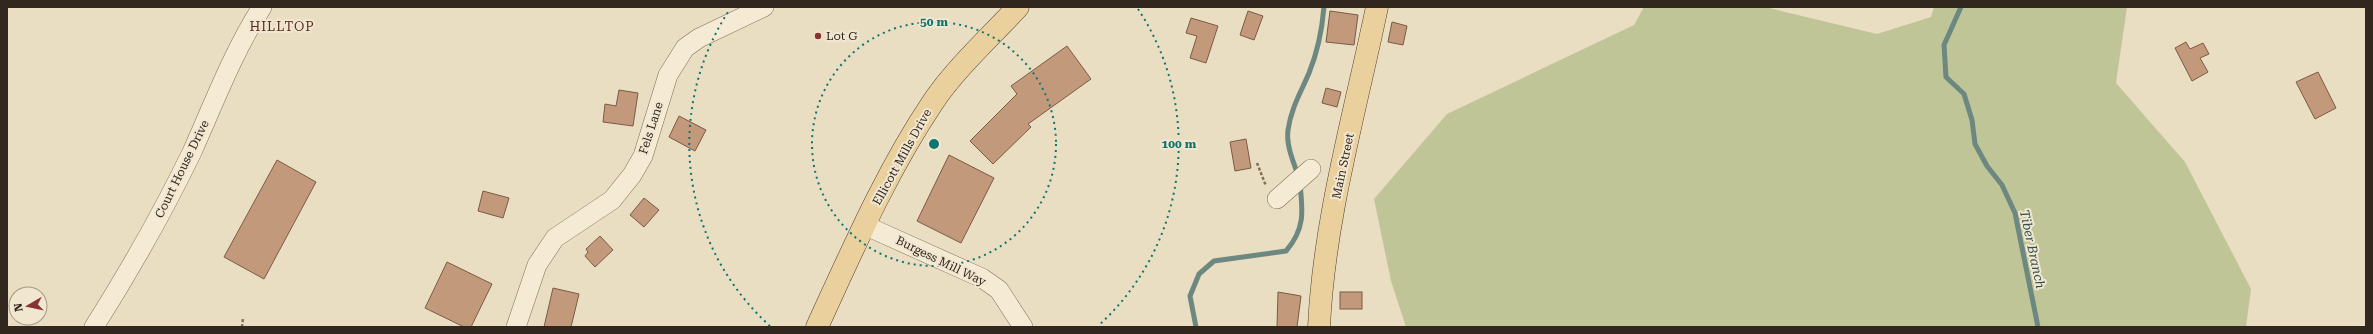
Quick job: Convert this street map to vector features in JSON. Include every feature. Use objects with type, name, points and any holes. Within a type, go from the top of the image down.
[{"type":"main road","name":"Ellicott Mills Drive","points":[[817,327],[864,225],[903,151],[933,101],[1018,7]]},
{"type":"main road","name":"Main Street","points":[[1319,327],[1324,267],[1331,223],[1377,7]]},
{"type":"street","name":"Court House Drive","points":[[94,327],[150,233],[191,153],[238,49],[262,7]]},
{"type":"street","name":"Fels Lane","points":[[516,327],[537,265],[556,238],[612,200],[632,175],[643,156],[668,75],[685,48],[698,38],[764,7]]},
{"type":"street","points":[[1277,198],[1311,168]]},
{"type":"street","name":"Burgess Mill Way","points":[[864,225],[982,278],[999,290],[1023,327]]},
{"type":"path","points":[[1257,163],[1265,186],[1277,198]]},
{"type":"path","points":[[242,327],[243,318]]},
{"type":"green space","points":[[1644,7],[1765,7],[1877,34],[1931,17],[1934,7],[2127,7],[2116,83],[2185,162],[2251,289],[2246,327],[1406,327],[1391,281],[1374,199],[1447,114],[1634,25]]},
{"type":"building","points":[[1248,11],[1263,16],[1254,40],[1240,35]]},
{"type":"building","points":[[1330,11],[1358,15],[1354,45],[1326,42]]},
{"type":"building","points":[[1191,18],[1218,26],[1206,63],[1190,58],[1197,36],[1186,33]]},
{"type":"building","points":[[1392,22],[1407,26],[1403,45],[1388,42]]},
{"type":"building","points":[[2186,42],[2190,49],[2203,43],[2209,54],[2200,58],[2208,72],[2192,81],[2175,48]]},
{"type":"building","points":[[1067,46],[1091,79],[1028,124],[1031,127],[993,164],[970,141],[1017,94],[1011,86]]},
{"type":"building","points":[[2318,72],[2336,108],[2315,119],[2296,82]]},
{"type":"building","points":[[1326,88],[1341,92],[1337,107],[1322,103]]},
{"type":"building","points":[[619,90],[638,93],[633,126],[603,122],[605,104],[616,106]]},
{"type":"building","points":[[679,116],[706,130],[695,151],[669,137]]},
{"type":"building","points":[[1246,139],[1251,168],[1235,171],[1230,142]]},
{"type":"building","points":[[949,155],[994,178],[961,243],[917,221]]},
{"type":"building","points":[[277,160],[316,182],[264,279],[224,257]]},
{"type":"building","points":[[483,191],[509,198],[503,218],[478,211]]},
{"type":"building","points":[[644,198],[659,210],[644,227],[630,215]]},
{"type":"building","points":[[600,236],[613,250],[595,267],[585,256],[588,252],[586,249]]},
{"type":"building","points":[[447,262],[492,284],[471,327],[464,327],[425,308]]},
{"type":"building","points":[[553,288],[579,294],[571,327],[544,327]]},
{"type":"building","points":[[1278,292],[1301,296],[1297,327],[1277,327]]},
{"type":"building","points":[[1340,292],[1362,292],[1362,309],[1340,309]]},
{"type":"waterway","points":[[1298,175],[1289,147],[1289,122],[1315,57],[1321,32],[1324,7]]},
{"type":"waterway","name":"Tiber Branch","points":[[1961,7],[1944,45],[1946,77],[1964,94],[1972,120],[1975,144],[1987,166],[2002,185],[2015,213],[2038,327]]},
{"type":"waterway","points":[[1196,327],[1190,296],[1199,274],[1214,261],[1286,251],[1300,228],[1302,212],[1300,184]]},
{"type":"place","name":"Lot G","points":[[818,36]]},
{"type":"district","name":"HILLTOP","points":[[282,26]]}]
